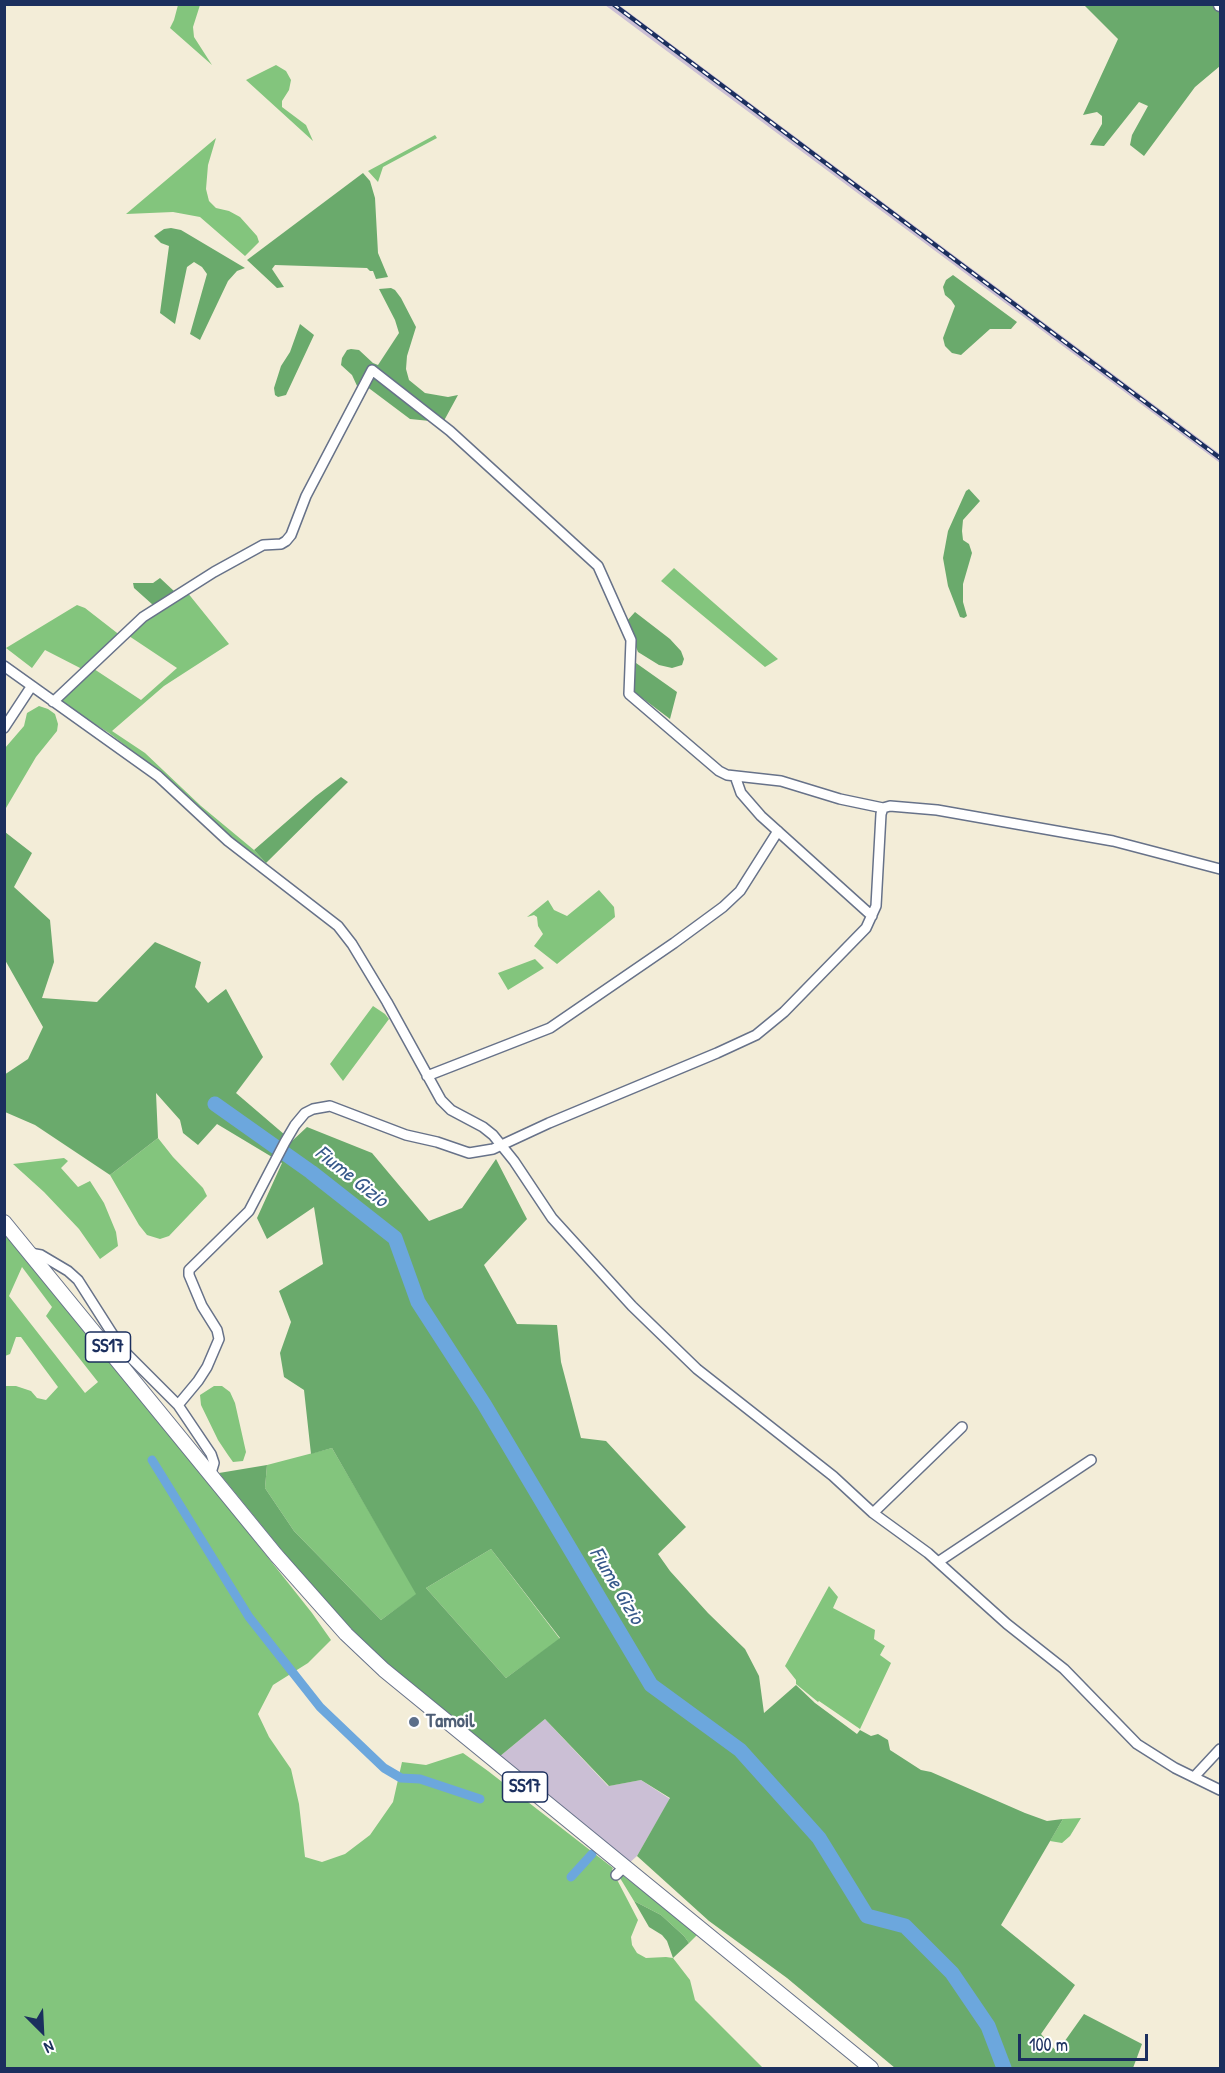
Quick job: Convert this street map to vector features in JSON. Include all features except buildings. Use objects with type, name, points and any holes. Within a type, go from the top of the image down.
[{"type":"main road","name":"SS17","points":[[4,1221],[119,1352],[276,1556],[346,1634],[384,1670],[620,1871],[870,2068]]},
{"type":"street","points":[[53,702],[143,617],[214,572],[263,545],[281,544],[286,541],[291,535],[306,496],[372,370],[450,431],[598,566],[631,640],[629,694],[719,771],[727,775],[781,781],[840,799],[883,808],[890,806],[937,810],[1113,842],[1221,869]]},
{"type":"street","points":[[4,666],[159,776],[228,842],[338,926],[352,944],[381,992],[441,1100],[451,1110],[493,1135],[514,1161],[552,1218],[640,1314],[696,1369],[833,1476],[873,1513],[938,1562],[1007,1624],[1064,1669],[1137,1744],[1175,1768],[1221,1790]]},
{"type":"street","points":[[4,729],[31,687]]},
{"type":"street","points":[[735,776],[741,793],[778,831],[873,916]]},
{"type":"street","points":[[178,1405],[207,1367],[219,1339],[217,1329],[202,1306],[189,1270],[249,1211],[285,1142],[305,1113],[330,1106],[406,1135],[469,1153],[493,1149],[756,1035],[784,1012],[836,961],[866,928],[873,916],[878,894],[883,808]]},
{"type":"street","points":[[427,1076],[550,1028],[674,943],[723,908],[740,891],[778,831]]},
{"type":"street","points":[[119,1352],[178,1405],[211,1454],[214,1463],[211,1473]]},
{"type":"street","points":[[873,1513],[962,1427]]},
{"type":"street","points":[[938,1562],[1091,1460]]},
{"type":"street","points":[[1194,1777],[1221,1749]]},
{"type":"shaded area","points":[[605,5],[619,5],[1220,454],[1220,463]]},
{"type":"shaded area","points":[[545,1719],[608,1786],[641,1780],[670,1799],[637,1856],[628,1864],[499,1757]]},
{"type":"green space","points":[[1214,4],[1220,8],[1220,66],[1195,87],[1144,156],[1130,145],[1132,135],[1148,106],[1139,102],[1104,146],[1090,145],[1102,124],[1102,116],[1097,112],[1083,115],[1118,39],[1084,5]]},
{"type":"green space","points":[[178,5],[200,5],[193,27],[194,37],[212,65],[170,28]]},
{"type":"green space","points":[[276,65],[286,71],[291,80],[289,90],[282,101],[282,107],[306,125],[313,141],[246,80]]},
{"type":"green space","points":[[435,135],[437,138],[383,167],[378,182],[368,171]]},
{"type":"green space","points":[[216,138],[208,165],[206,189],[209,201],[216,208],[240,217],[257,236],[259,242],[245,256],[200,217],[173,212],[126,214]]},
{"type":"green space","points":[[363,173],[370,181],[375,198],[378,253],[388,277],[376,279],[373,271],[367,268],[275,265],[272,269],[284,287],[277,288],[247,260]]},
{"type":"green space","points":[[164,229],[181,230],[245,268],[237,271],[228,281],[200,340],[190,334],[207,274],[202,267],[194,262],[187,267],[175,324],[160,313],[169,246],[161,243],[154,236]]},
{"type":"green space","points":[[953,275],[1017,322],[1011,329],[990,329],[961,355],[952,353],[945,346],[943,338],[955,306],[945,295],[943,287],[946,280]]},
{"type":"green space","points":[[391,288],[401,298],[416,327],[407,356],[406,369],[409,380],[425,393],[448,397],[458,395],[440,428],[430,421],[410,419],[366,386],[358,388],[352,375],[341,365],[347,350],[351,349],[359,350],[378,365],[399,333],[379,289]]},
{"type":"green space","points":[[300,324],[314,335],[286,395],[278,397],[275,395],[274,388]]},
{"type":"green space","points":[[969,489],[980,501],[963,520],[963,540],[969,544],[972,553],[963,584],[963,602],[967,616],[964,618],[960,617],[948,586],[943,558],[948,531]]},
{"type":"green space","points":[[674,568],[778,659],[765,667],[661,581]]},
{"type":"green space","points":[[160,578],[175,592],[153,605],[134,588],[133,583],[153,583]]},
{"type":"green space","points":[[187,592],[229,644],[164,686],[112,731],[145,753],[201,806],[254,850],[266,863],[262,865],[143,759],[109,733],[60,702],[94,669],[141,700],[177,668],[129,636],[141,624]]},
{"type":"green space","points":[[77,605],[85,608],[121,636],[84,670],[45,650],[32,668],[6,648]]},
{"type":"green space","points":[[635,612],[670,639],[681,651],[684,659],[682,665],[672,668],[659,665],[638,652],[626,622]]},
{"type":"green space","points":[[636,663],[677,692],[670,719],[633,691]]},
{"type":"green space","points":[[39,706],[55,714],[58,724],[57,731],[36,757],[6,808],[4,807],[5,748],[24,726],[27,713]]},
{"type":"green space","points":[[341,777],[348,782],[266,863],[254,850]]},
{"type":"green space","points":[[5,832],[32,853],[14,887],[50,920],[54,962],[42,998],[97,1002],[155,942],[201,962],[195,987],[208,1003],[226,989],[263,1057],[236,1093],[292,1141],[307,1127],[372,1153],[429,1221],[462,1208],[496,1159],[527,1219],[484,1265],[517,1324],[557,1325],[561,1362],[581,1438],[606,1441],[686,1527],[658,1554],[670,1571],[708,1613],[745,1649],[759,1676],[764,1713],[796,1685],[815,1703],[857,1734],[860,1730],[871,1736],[878,1734],[888,1740],[890,1750],[921,1770],[931,1772],[1047,1821],[1063,1819],[1001,1925],[1075,1985],[1041,2034],[1057,2052],[1084,2014],[1142,2044],[1133,2068],[895,2068],[787,1978],[709,1921],[637,1856],[670,1798],[641,1780],[609,1786],[545,1719],[499,1757],[374,1652],[316,1592],[219,1473],[267,1465],[265,1488],[294,1531],[381,1620],[416,1594],[332,1448],[311,1454],[304,1390],[284,1377],[280,1353],[291,1322],[279,1291],[323,1264],[314,1207],[267,1239],[257,1218],[282,1163],[217,1124],[198,1145],[183,1133],[180,1120],[156,1093],[158,1138],[110,1175],[35,1125],[5,1112],[4,1075],[28,1059],[43,1027],[5,960]],"holes":[[[491,1549],[560,1638],[506,1678],[426,1588]]]},
{"type":"green space","points":[[599,890],[614,907],[615,917],[557,964],[534,946],[543,934],[538,926],[537,917],[534,915],[527,917],[548,900],[554,910],[567,916]]},
{"type":"green space","points":[[535,959],[544,968],[508,990],[498,973]]},
{"type":"green space","points":[[373,1006],[389,1019],[343,1081],[330,1064]]},
{"type":"green space","points":[[158,1138],[203,1188],[207,1196],[169,1236],[160,1239],[147,1235],[139,1225],[110,1175]]},
{"type":"green space","points":[[64,1158],[68,1161],[61,1168],[78,1187],[90,1181],[104,1203],[116,1232],[118,1246],[100,1259],[79,1229],[44,1192],[13,1164]]},
{"type":"green space","points":[[5,1235],[220,1497],[331,1640],[308,1663],[273,1685],[258,1714],[269,1737],[291,1769],[299,1804],[305,1857],[322,1862],[345,1854],[370,1835],[393,1802],[402,1762],[426,1765],[463,1753],[613,1868],[638,1920],[631,1937],[632,1945],[637,1953],[646,1958],[673,1958],[690,1980],[695,2000],[763,2068],[5,2068],[5,1386],[16,1386],[31,1391],[37,1398],[46,1400],[58,1387],[21,1337],[16,1337],[10,1354],[5,1356]],"holes":[[[22,1267],[52,1307],[46,1316],[98,1382],[85,1393],[9,1296]]]},
{"type":"green space","points":[[214,1386],[222,1386],[230,1392],[235,1403],[246,1452],[243,1461],[233,1462],[218,1440],[201,1405],[200,1395]]},
{"type":"green space","points":[[332,1448],[417,1594],[381,1620],[294,1531],[265,1488],[267,1465]]},
{"type":"green space","points":[[491,1549],[560,1639],[506,1678],[426,1588]]},
{"type":"green space","points":[[829,1586],[838,1597],[833,1608],[875,1630],[874,1639],[885,1646],[880,1655],[891,1663],[860,1729],[818,1702],[796,1684],[796,1680],[785,1666]]},
{"type":"green space","points":[[1081,1818],[1070,1836],[1062,1843],[1050,1841],[1063,1819]]},
{"type":"green space","points":[[621,1874],[698,1934],[689,1943],[661,1915],[634,1901],[620,1878]]},
{"type":"green space","points":[[634,1901],[661,1915],[689,1943],[673,1958],[667,1941],[649,1927]]},
{"type":"waterway","name":"Fiume Gizio","points":[[215,1104],[311,1172],[395,1238],[418,1302],[484,1404],[651,1685],[740,1750],[819,1838],[867,1916],[905,1926],[952,1973],[988,2026],[1004,2068]]},
{"type":"waterway","points":[[152,1460],[249,1617],[320,1707],[384,1768],[401,1778],[420,1779],[480,1799]]},
{"type":"waterway","points":[[571,1877],[592,1854]]},
{"type":"railway","points":[[613,4],[1220,458]]},
{"type":"place","name":"Tamoil","points":[[414,1722]]}]
